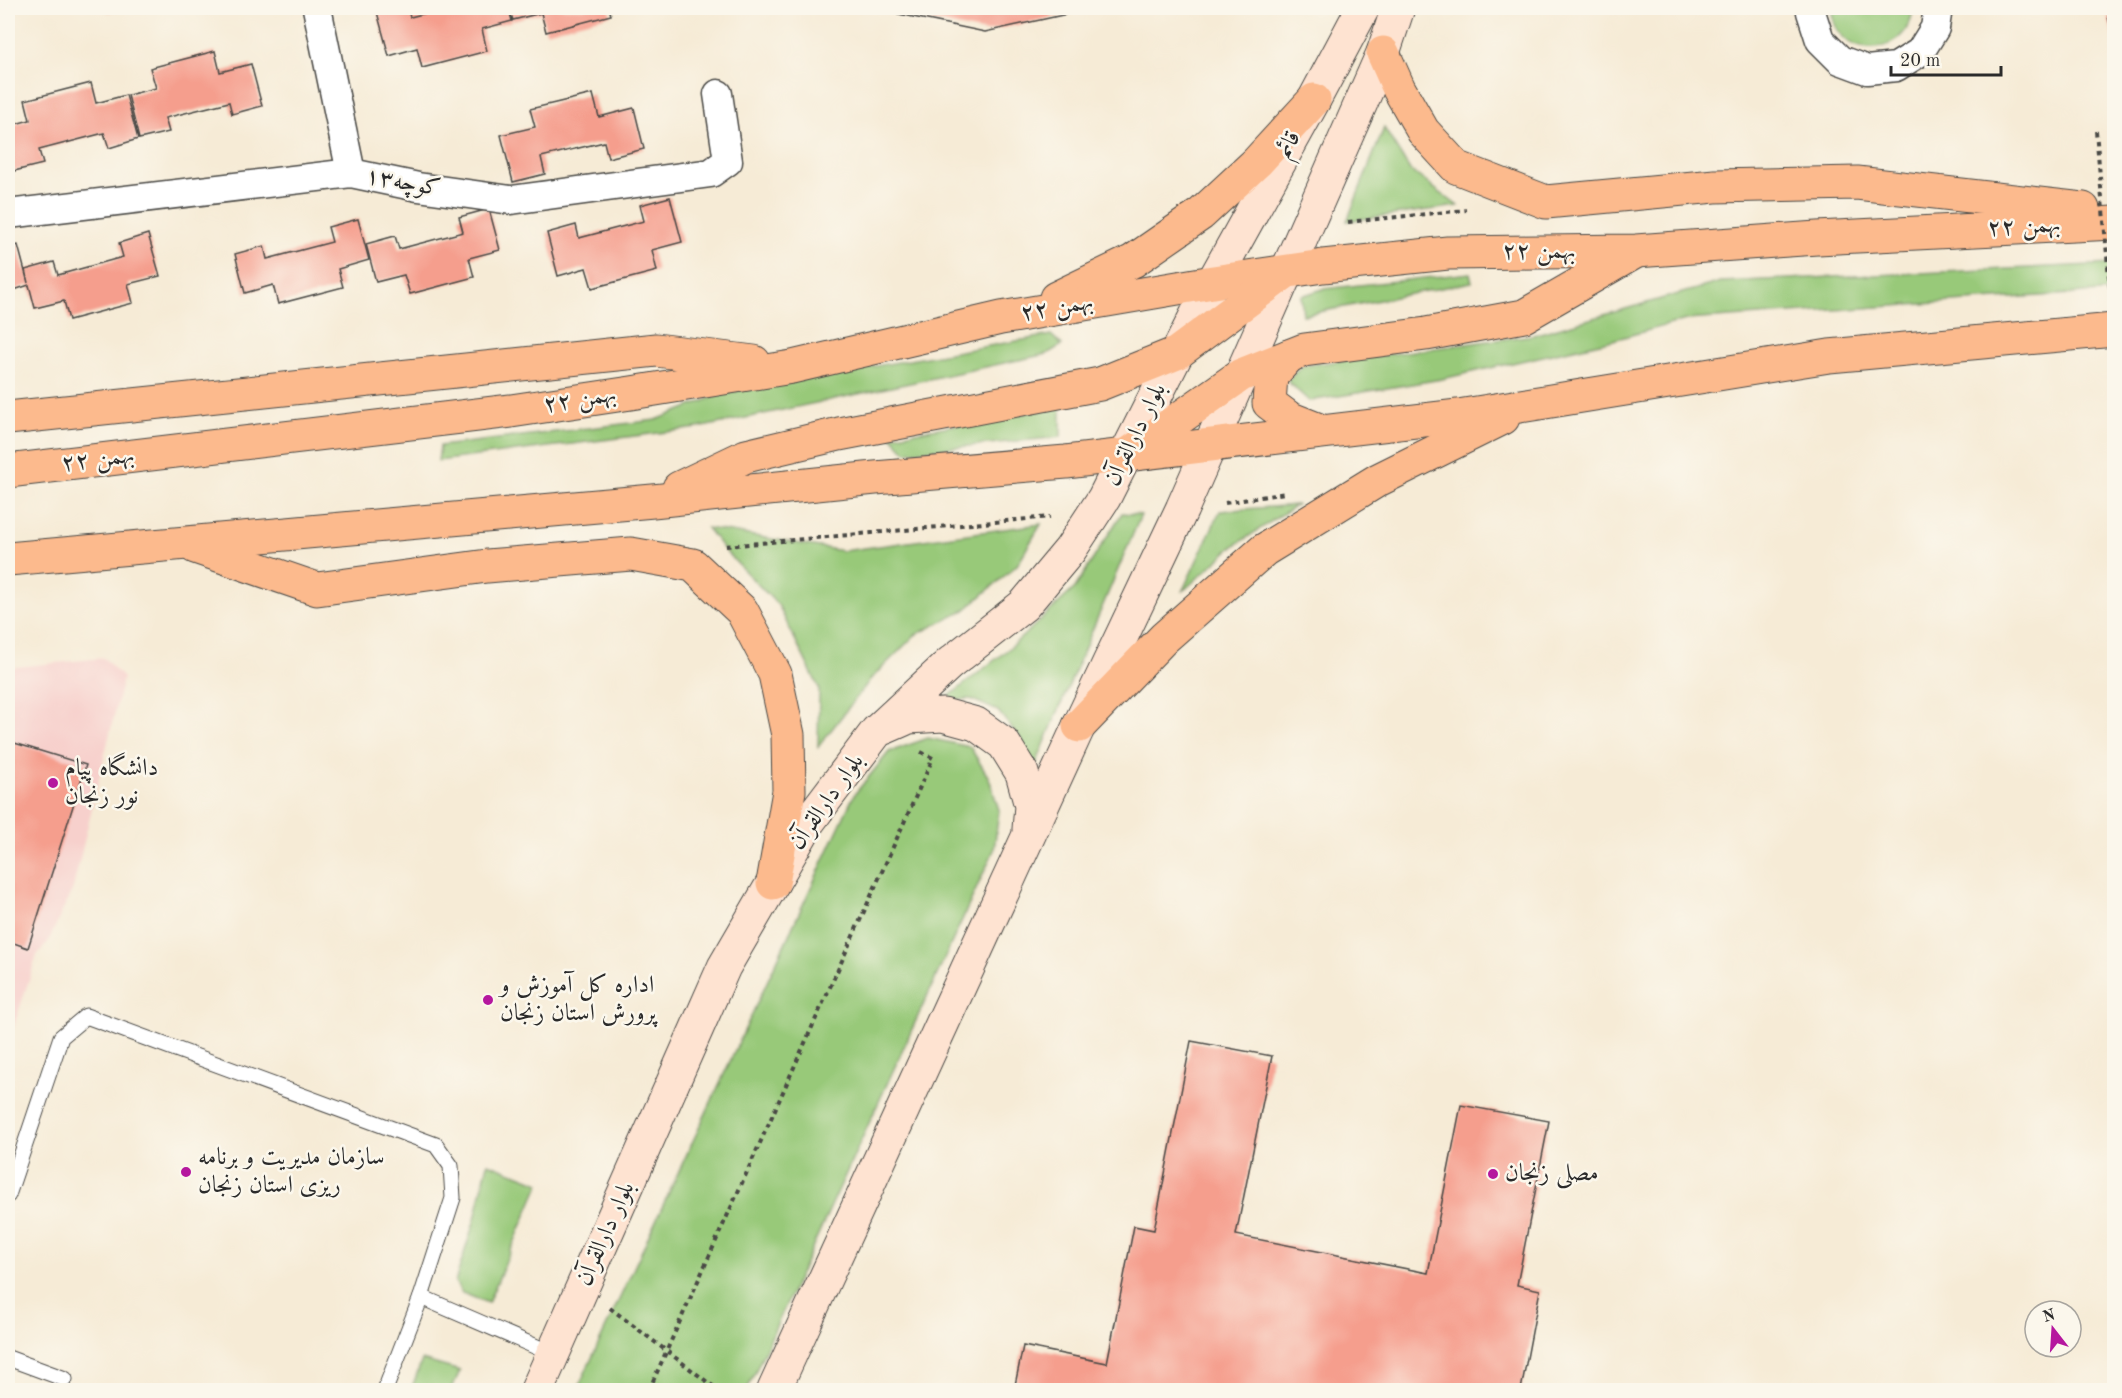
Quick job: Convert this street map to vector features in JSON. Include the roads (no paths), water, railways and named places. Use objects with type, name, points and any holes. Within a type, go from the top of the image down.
[{"type":"highway","points":[[1383,53],[1399,89],[1423,131],[1456,167],[1546,202],[1715,186],[1857,183],[2115,215]]},
{"type":"highway","points":[[1024,314],[1133,261],[1201,214],[1257,162],[1314,100]]},
{"type":"highway","name":"۲۲ بهمن","points":[[8,471],[510,411],[792,367],[1024,314],[1286,271],[1448,253],[1636,251],[1817,238],[2115,223]]},
{"type":"highway","points":[[1127,455],[1241,375],[1304,350],[1426,334],[1524,316],[1636,251]]},
{"type":"highway","points":[[653,501],[746,456],[838,434],[1100,384],[1177,353],[1286,271]]},
{"type":"highway","points":[[8,559],[653,501],[741,490],[1127,455],[1458,416],[1829,356],[2115,332]]},
{"type":"highway","points":[[8,418],[656,350],[792,367]]},
{"type":"highway","points":[[1289,356],[1271,376],[1269,403],[1289,418],[1325,432]]},
{"type":"highway","points":[[1078,726],[1164,638],[1264,550],[1378,480],[1532,404]]},
{"type":"highway","points":[[185,543],[317,589],[487,566],[631,554],[693,565],[742,611],[775,674],[788,735],[789,791],[773,883]]},
{"type":"main road","name":"قائم","points":[[1213,282],[1363,8]]},
{"type":"main road","name":"قائم","points":[[1286,271],[1383,53],[1398,8]]},
{"type":"main road","points":[[774,1390],[1078,726],[1182,509],[1286,271]]},
{"type":"main road","name":"بلوار دارالقرآن","points":[[537,1390],[724,967],[809,821],[878,731],[949,664],[1024,605],[1070,550],[1104,498],[1127,455],[1213,282]]},
{"type":"main road","points":[[878,731],[909,717],[943,715],[976,724],[1004,744],[1022,772],[1031,806],[1027,840]]},
{"type":"street","points":[[317,8],[351,173]]},
{"type":"street","points":[[1811,8],[1820,40],[1840,60],[1867,70],[1896,67],[1920,52],[1935,28],[1938,8]]},
{"type":"street","name":"کوچه۱۳","points":[[8,214],[351,173],[418,187],[511,200],[711,173],[728,161],[718,94]]},
{"type":"lane","points":[[8,1195],[61,1037],[86,1017],[436,1145],[451,1166],[453,1198],[421,1298],[385,1390]]},
{"type":"lane","points":[[421,1298],[554,1354]]},
{"type":"lane","points":[[8,1358],[65,1379]]},
{"type":"place","name":"دانشگاه پیام نور زنجان","points":[[53,783]]},
{"type":"place","name":"اداره کل آموزش و پرورش استان زنجان","points":[[488,1000]]},
{"type":"place","name":"سازمان مدیریت و برنامه ریزی استان زنجان","points":[[186,1172]]},
{"type":"place","name":"مصلی زنجان","points":[[1493,1174]]}]
